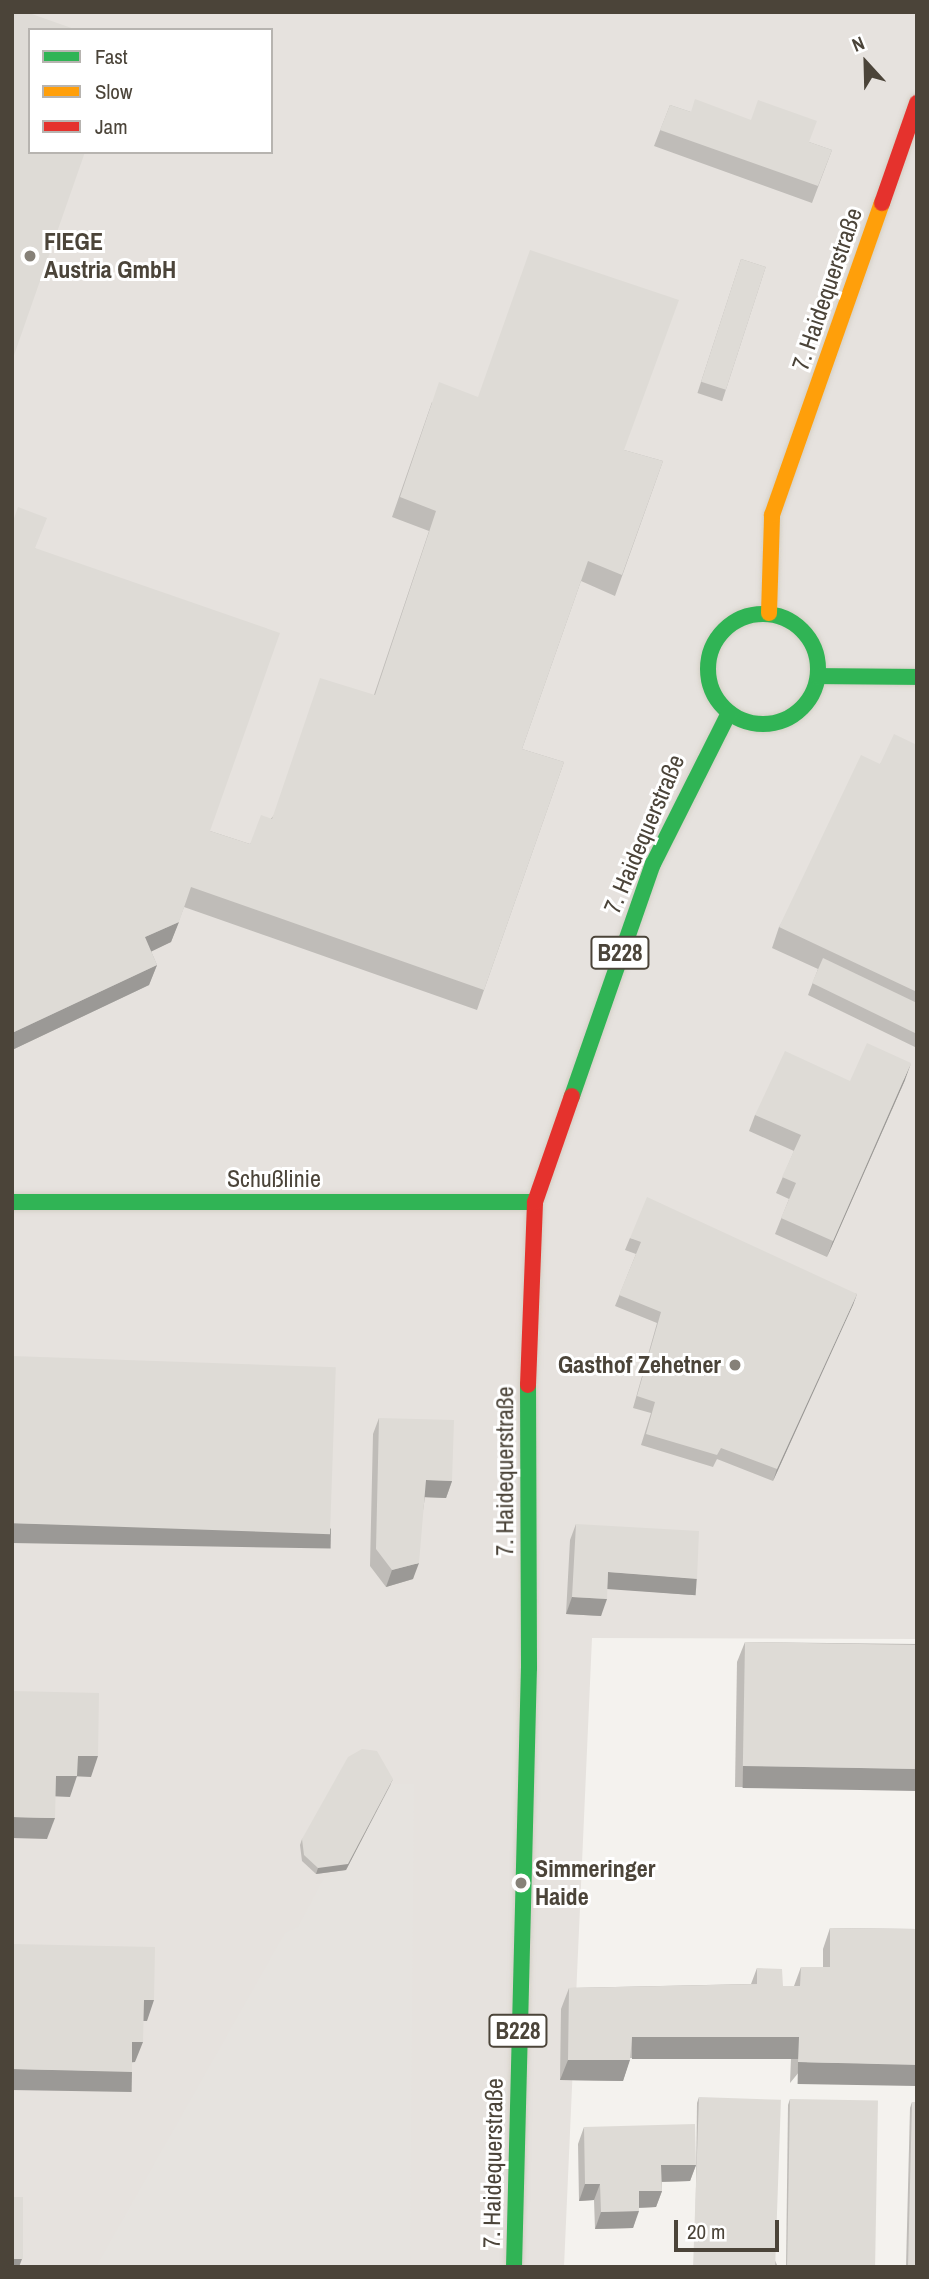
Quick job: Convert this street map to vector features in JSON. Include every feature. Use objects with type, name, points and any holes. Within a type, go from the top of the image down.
[{"type":"main road","name":"7. Haidequerstraße","points":[[769,613],[772,514],[917,103]]},
{"type":"main road","points":[[769,613],[796,625],[810,639],[818,676],[812,694],[778,723],[759,725],[729,713],[713,694],[709,654],[731,623],[769,613]]},
{"type":"main road","points":[[818,676],[917,677]]},
{"type":"main road","name":"7. Haidequerstraße","points":[[514,2267],[529,1668],[528,1273],[535,1202],[653,864],[703,754],[729,713]]},
{"type":"main road","name":"Schußlinie","points":[[12,1202],[535,1202]]},
{"type":"shaded area","points":[[12,12],[917,12],[917,1639],[592,1638],[564,2267],[12,2267]]},
{"type":"shaded area","points":[[391,1784],[414,1784],[410,2267],[96,2267],[285,1933],[298,1927],[324,1878],[346,1870]]},
{"type":"building","name":"FIEGE Austria GmbH","points":[[12,12],[26,12],[71,28],[28,28],[28,154],[84,154],[12,361]]},
{"type":"building","points":[[695,99],[751,120],[758,100],[817,121],[809,142],[832,150],[818,186],[660,130],[670,105],[691,112]]},
{"type":"building","points":[[530,250],[679,300],[624,450],[663,461],[622,575],[588,561],[522,749],[564,762],[484,990],[191,887],[179,922],[145,937],[157,965],[12,1033],[12,524],[18,507],[47,518],[35,548],[280,633],[210,831],[250,844],[261,815],[272,819],[320,678],[375,695],[436,511],[400,497],[439,382],[478,397]]},
{"type":"building","points":[[741,259],[766,267],[726,390],[701,382]]},
{"type":"building","points":[[894,734],[917,745],[917,992],[779,927],[861,755],[880,764]]},
{"type":"building","points":[[823,958],[917,1003],[917,1034],[812,983]]},
{"type":"building","points":[[867,1043],[911,1063],[833,1241],[781,1218],[796,1183],[782,1177],[801,1135],[755,1115],[785,1051],[850,1081]]},
{"type":"building","name":"Gasthof Zehetner","points":[[647,1197],[857,1294],[777,1469],[721,1448],[717,1455],[646,1434],[655,1402],[637,1396],[661,1312],[619,1295],[641,1242],[630,1238]]},
{"type":"building","points":[[12,1356],[336,1367],[330,1534],[12,1523]]},
{"type":"building","points":[[379,1418],[454,1420],[452,1481],[426,1480],[419,1563],[392,1570],[376,1549]]},
{"type":"building","points":[[576,1524],[699,1531],[697,1579],[608,1572],[607,1599],[572,1597]]},
{"type":"building","points":[[745,1642],[917,1645],[915,1769],[743,1766]]},
{"type":"building","points":[[12,1691],[99,1693],[98,1756],[78,1756],[77,1776],[56,1776],[55,1818],[12,1817]]},
{"type":"building","points":[[362,1749],[377,1751],[393,1779],[348,1864],[318,1868],[304,1855],[302,1839],[348,1757]]},
{"type":"building","points":[[830,1928],[917,1929],[917,2065],[798,2062],[799,2037],[632,2037],[630,2060],[568,2060],[569,1988],[757,1984],[757,1968],[782,1969],[783,1986],[800,1986],[801,1967],[830,1967]]},
{"type":"building","points":[[12,1944],[155,1947],[154,2000],[144,2000],[143,2042],[132,2042],[132,2072],[12,2069]]},
{"type":"building","points":[[699,2097],[781,2100],[775,2267],[693,2267]]},
{"type":"building","points":[[790,2099],[878,2101],[875,2267],[787,2267]]},
{"type":"building","points":[[912,2102],[917,2102],[917,2267],[908,2267]]},
{"type":"building","points":[[695,2124],[696,2165],[661,2165],[662,2191],[639,2191],[639,2211],[601,2212],[600,2184],[585,2184],[584,2127]]},
{"type":"building","points":[[12,2197],[23,2197],[23,2259],[12,2259]]},
{"type":"traffic: fast","points":[[763,614],[784,618],[802,630],[814,648],[818,669],[814,690],[802,708],[784,720],[763,724],[742,720],[724,708],[712,690],[708,669],[712,648],[724,630],[742,618],[763,614]]},
{"type":"traffic: fast","points":[[818,676],[917,677]]},
{"type":"traffic: fast","points":[[572,1096],[653,864],[729,713]]},
{"type":"traffic: fast","points":[[12,1202],[535,1202]]},
{"type":"traffic: fast","points":[[514,2267],[529,1668],[528,1385]]},
{"type":"traffic: slow","points":[[769,613],[772,515],[882,203]]},
{"type":"traffic: jam","points":[[882,203],[917,103]]},
{"type":"traffic: jam","points":[[528,1385],[535,1202],[572,1096]]},
{"type":"place","name":"FIEGE Austria GmbH","points":[[30,256]]},
{"type":"place","name":"Gasthof Zehetner","points":[[735,1365]]},
{"type":"place","name":"Simmeringer Haide","points":[[521,1883]]}]
